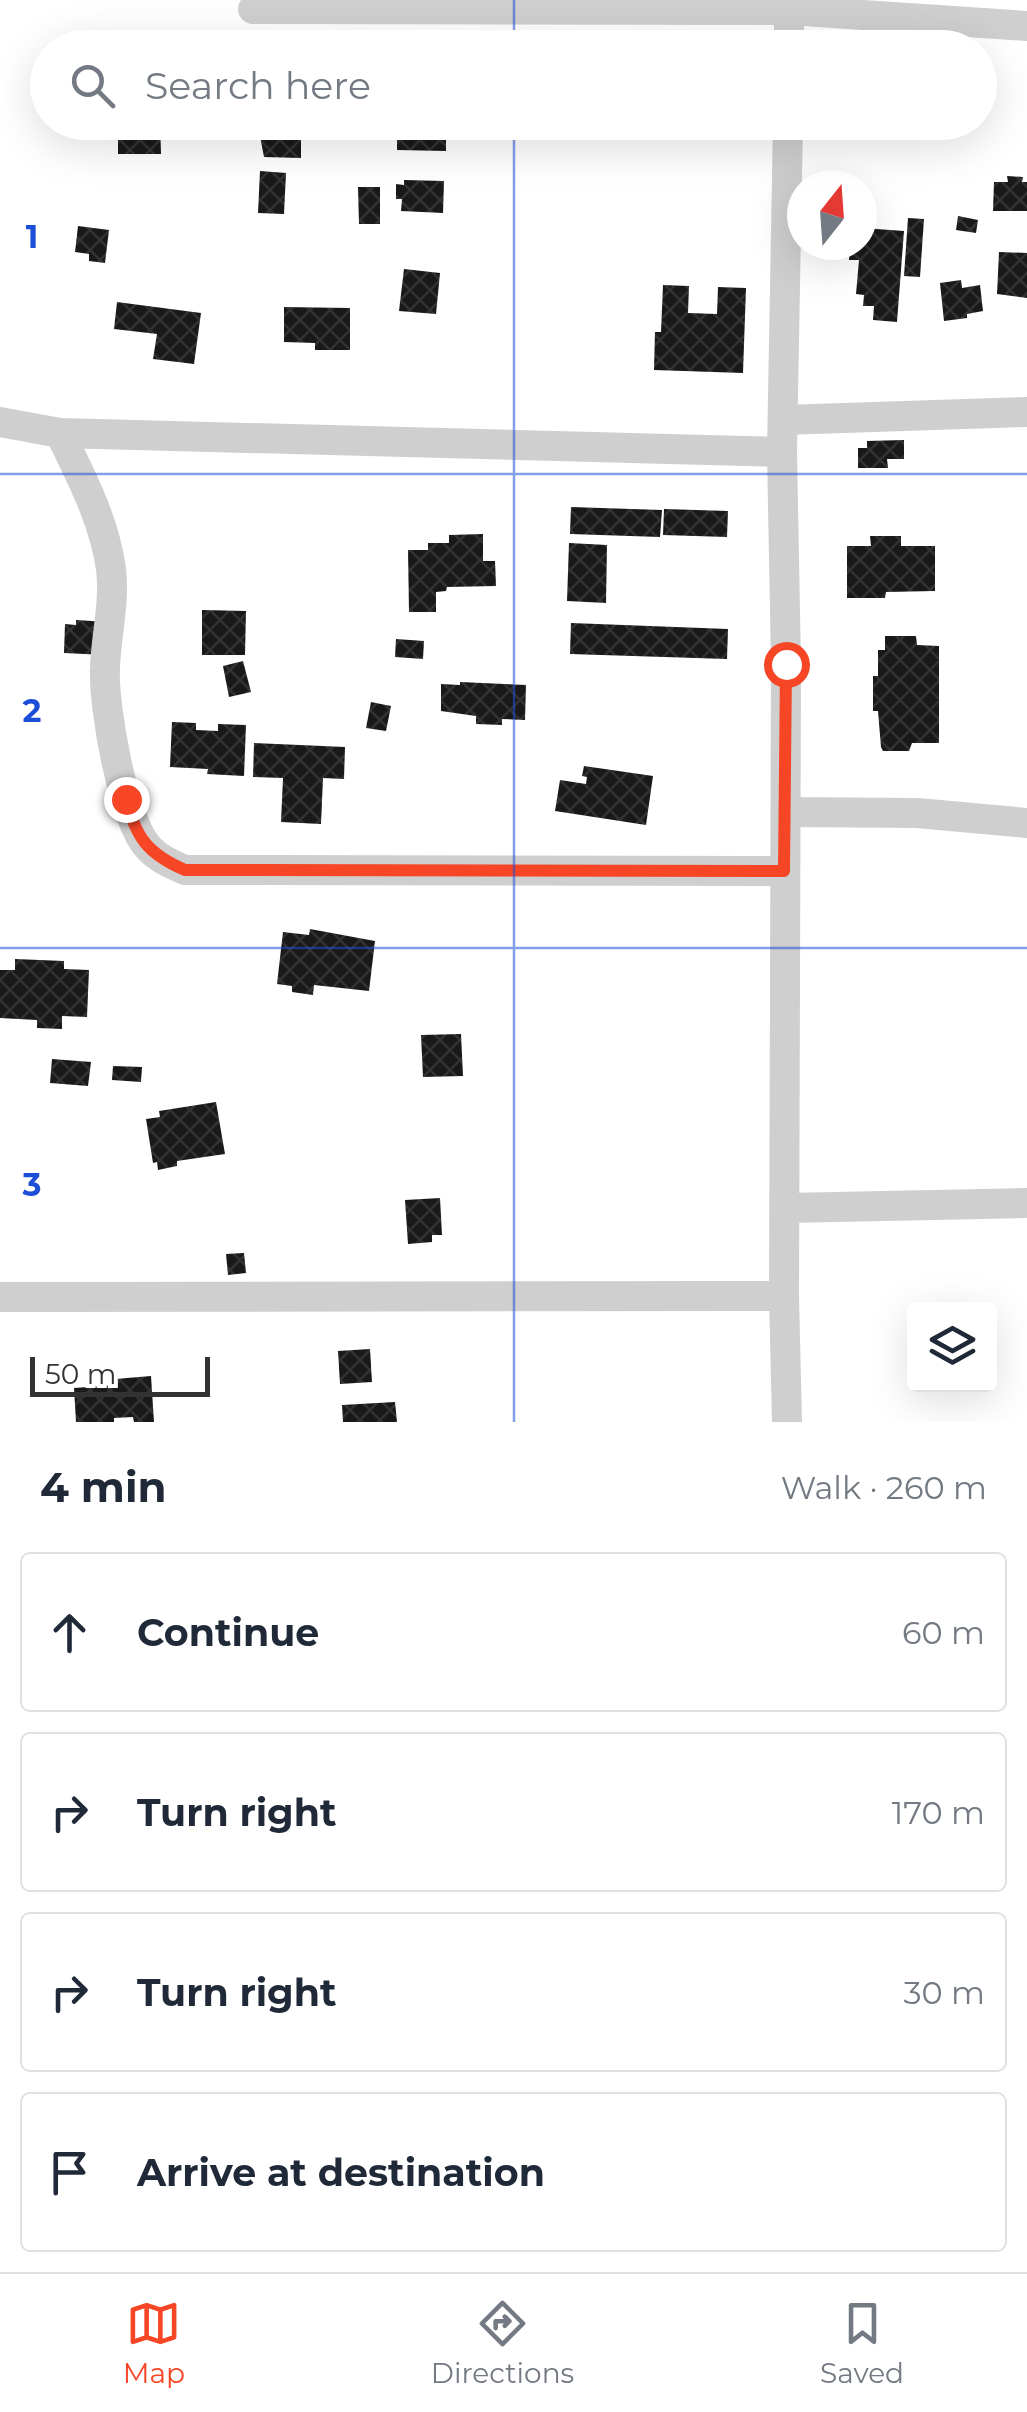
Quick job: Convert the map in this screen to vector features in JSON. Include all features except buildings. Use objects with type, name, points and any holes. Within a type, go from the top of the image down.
[{"type":"street","points":[[253,9],[789,5],[1027,26]]},
{"type":"street","points":[[787,1422],[782,452],[788,140]]},
{"type":"street","points":[[783,420],[1027,412]]},
{"type":"street","points":[[0,422],[60,433],[782,452]]},
{"type":"street","points":[[60,433],[100,515],[111,570],[112,622],[104,692],[126,799],[133,824],[147,846],[163,860],[185,870],[784,871]]},
{"type":"street","points":[[786,812],[916,812],[1027,823]]},
{"type":"street","points":[[786,1208],[1027,1203]]},
{"type":"street","points":[[0,1297],[784,1296]]},
{"type":"route","points":[[126,799],[133,824],[147,846],[163,860],[185,870],[784,871],[786,664]]}]
